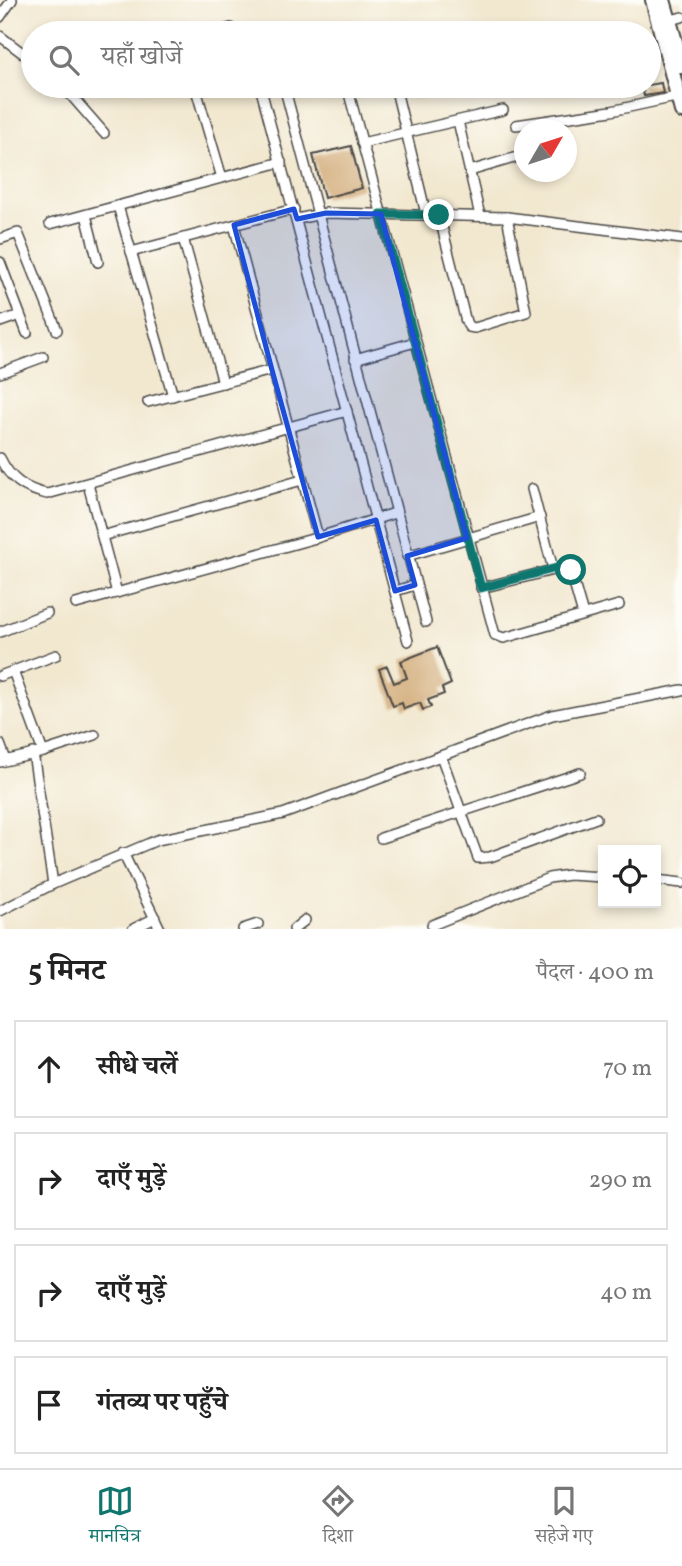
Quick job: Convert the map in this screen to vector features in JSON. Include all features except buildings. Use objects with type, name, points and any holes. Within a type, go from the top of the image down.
[{"type":"highway","points":[[653,0],[659,21]]},
{"type":"highway","points":[[663,0],[676,19],[682,66]]},
{"type":"highway","points":[[661,28],[682,111]]},
{"type":"street","points":[[0,18],[12,0]]},
{"type":"street","points":[[0,36],[21,52]]},
{"type":"street","points":[[574,119],[680,96]]},
{"type":"street","points":[[73,98],[104,133]]},
{"type":"street","points":[[199,98],[222,178]]},
{"type":"street","points":[[263,98],[408,641]]},
{"type":"street","points":[[287,98],[426,622]]},
{"type":"street","points":[[350,98],[492,630],[498,638],[619,605]]},
{"type":"street","points":[[398,98],[426,214]]},
{"type":"street","points":[[362,143],[503,110]]},
{"type":"street","points":[[458,121],[480,216]]},
{"type":"street","points":[[471,171],[514,158]]},
{"type":"street","points":[[50,224],[281,162]]},
{"type":"street","points":[[118,206],[173,396]]},
{"type":"street","points":[[131,252],[294,209]]},
{"type":"street","points":[[297,219],[317,215],[381,214],[507,216],[682,239]]},
{"type":"street","points":[[86,215],[98,262]]},
{"type":"street","points":[[439,215],[466,322],[469,327],[475,328],[526,312],[507,216]]},
{"type":"street","points":[[234,225],[318,537]]},
{"type":"street","points":[[0,239],[18,233],[58,330]]},
{"type":"street","points":[[183,238],[223,383]]},
{"type":"street","points":[[0,262],[27,333]]},
{"type":"street","points":[[0,322],[20,315]]},
{"type":"street","points":[[355,359],[415,342]]},
{"type":"street","points":[[0,373],[43,357]]},
{"type":"street","points":[[149,402],[272,370]]},
{"type":"street","points":[[0,458],[16,481],[33,491],[47,494],[347,411]]},
{"type":"street","points":[[102,536],[302,480]]},
{"type":"street","points":[[88,484],[117,593]]},
{"type":"street","points":[[532,489],[553,569]]},
{"type":"street","points":[[76,604],[395,513]]},
{"type":"street","points":[[407,556],[540,517]]},
{"type":"street","points":[[481,588],[564,566],[571,570],[583,615]]},
{"type":"street","points":[[395,591],[415,585]]},
{"type":"street","points":[[0,632],[47,613]]},
{"type":"street","points":[[0,676],[55,655]]},
{"type":"street","points":[[13,671],[38,753],[53,884]]},
{"type":"street","points":[[0,911],[53,884],[157,840],[283,814],[552,715],[682,690]]},
{"type":"street","points":[[0,744],[3,761],[94,736]]},
{"type":"street","points":[[441,756],[475,854],[482,859],[596,818]]},
{"type":"street","points":[[381,838],[580,773]]},
{"type":"street","points":[[123,853],[160,929]]},
{"type":"street","points":[[432,925],[550,878],[598,877]]},
{"type":"street","points":[[661,881],[682,883]]},
{"type":"street","points":[[133,929],[155,918]]},
{"type":"street","points":[[294,929],[305,920]]},
{"type":"street","points":[[243,929],[258,924]]},
{"type":"highlighted area","points":[[294,209],[297,219],[326,213],[381,214],[467,538],[407,556],[415,585],[395,591],[376,520],[318,537],[272,370],[234,225]]},
{"type":"route","points":[[439,215],[381,214],[481,588],[564,566],[569,566],[571,570]]}]
